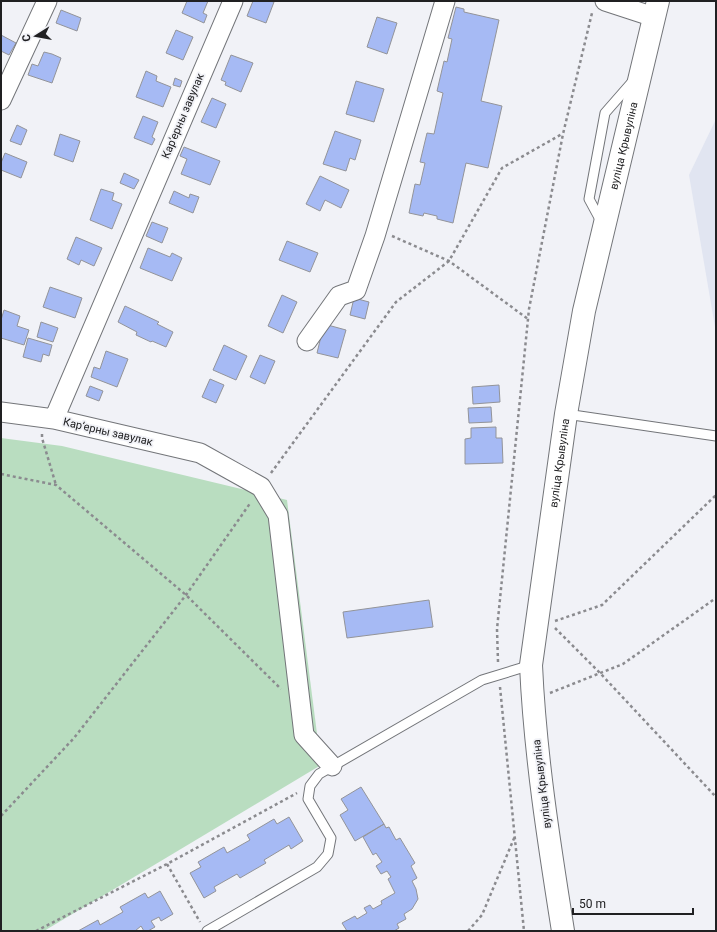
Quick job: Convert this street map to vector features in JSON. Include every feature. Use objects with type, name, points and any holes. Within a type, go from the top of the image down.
[{"type":"main road","name":"вуліца Крывуліна","points":[[564,931],[550,848],[533,700],[531,664],[566,414],[584,311],[656,9]]},
{"type":"street","points":[[1,100],[47,1]]},
{"type":"street","name":"Карʼерны завулак","points":[[233,1],[54,419],[200,453],[261,487],[278,515],[304,735],[332,766]]},
{"type":"street","points":[[307,341],[340,296],[356,290],[446,1]]},
{"type":"street","points":[[599,5],[656,9]]},
{"type":"street","points":[[1,412],[54,419]]},
{"type":"lane","points":[[566,414],[716,436]]},
{"type":"lane","points":[[204,928],[317,867],[328,854],[330,838],[308,799],[310,786],[319,774],[482,680],[531,664]]},
{"type":"path","points":[[524,931],[499,675],[497,629],[528,320],[563,134],[599,5]]},
{"type":"path","points":[[1,816],[74,738],[186,595],[261,487],[396,302],[449,261],[502,168],[563,134]]},
{"type":"path","points":[[376,229],[449,261],[528,320]]},
{"type":"path","points":[[42,438],[56,485]]},
{"type":"path","points":[[1,474],[56,485],[186,595],[301,709]]},
{"type":"path","points":[[716,495],[602,605],[550,623],[600,673],[716,797]]},
{"type":"path","points":[[533,700],[623,664],[716,598]]},
{"type":"path","points":[[36,931],[168,864],[310,786]]},
{"type":"path","points":[[468,931],[482,916],[515,835]]},
{"type":"path","points":[[168,864],[204,928]]},
{"type":"shaded area","points":[[716,119],[716,333],[689,175]]},
{"type":"green space","points":[[1,438],[62,446],[287,500],[321,765],[44,931],[1,931]]},
{"type":"building","points":[[187,1],[208,1],[203,13],[207,15],[204,23],[182,13]]},
{"type":"building","points":[[253,1],[274,2],[266,23],[247,16]]},
{"type":"building","points":[[456,7],[464,9],[464,12],[499,20],[481,101],[502,106],[488,168],[466,163],[453,223],[437,219],[437,216],[424,213],[423,216],[409,213],[415,184],[420,185],[425,163],[420,162],[427,133],[434,134],[443,93],[437,91],[444,61],[447,62],[452,39],[448,38]]},
{"type":"building","points":[[61,10],[81,18],[77,31],[56,23]]},
{"type":"building","points":[[377,17],[397,23],[387,54],[367,47]]},
{"type":"building","points":[[176,30],[193,37],[183,60],[166,53]]},
{"type":"building","points":[[1,35],[16,43],[9,55],[1,51]]},
{"type":"building","points":[[44,52],[61,58],[52,83],[28,75],[32,64],[38,66]]},
{"type":"building","points":[[231,55],[253,63],[241,92],[225,85],[226,82],[221,80]]},
{"type":"building","points":[[146,71],[157,76],[156,81],[171,87],[163,107],[136,97]]},
{"type":"building","points":[[175,78],[182,81],[180,87],[173,85]]},
{"type":"building","points":[[356,81],[384,89],[374,122],[346,114]]},
{"type":"building","points":[[212,98],[226,104],[216,128],[201,122]]},
{"type":"building","points":[[143,116],[158,122],[152,137],[155,139],[152,145],[134,138]]},
{"type":"building","points":[[17,125],[27,130],[21,145],[10,141]]},
{"type":"building","points":[[335,131],[361,140],[355,160],[350,158],[346,171],[323,164]]},
{"type":"building","points":[[60,134],[80,141],[73,162],[54,155]]},
{"type":"building","points":[[184,147],[220,161],[210,185],[181,174],[187,159],[180,156]]},
{"type":"building","points":[[5,153],[27,162],[21,178],[1,170],[1,163]]},
{"type":"building","points":[[124,173],[139,180],[134,189],[120,183]]},
{"type":"building","points":[[320,176],[349,190],[341,208],[325,200],[320,211],[306,204]]},
{"type":"building","points":[[101,189],[114,193],[112,200],[122,204],[112,229],[90,220]]},
{"type":"building","points":[[174,191],[189,198],[190,194],[199,197],[193,213],[169,203]]},
{"type":"building","points":[[152,222],[168,228],[162,243],[146,236]]},
{"type":"building","points":[[76,237],[102,248],[94,266],[81,260],[79,265],[67,259]]},
{"type":"building","points":[[287,241],[318,253],[310,272],[279,260]]},
{"type":"building","points":[[148,248],[170,257],[172,253],[182,258],[172,281],[140,268]]},
{"type":"building","points":[[50,287],[82,298],[75,318],[43,307]]},
{"type":"building","points":[[282,295],[297,302],[283,333],[268,326]]},
{"type":"building","points":[[354,298],[369,302],[365,319],[350,315]]},
{"type":"building","points":[[125,306],[159,322],[157,324],[173,332],[166,347],[136,335],[137,332],[118,322]]},
{"type":"building","points":[[4,310],[20,316],[17,326],[29,330],[24,345],[1,338],[1,320]]},
{"type":"building","points":[[41,322],[58,328],[53,342],[37,337]]},
{"type":"building","points":[[324,324],[346,330],[338,358],[317,353]]},
{"type":"building","points":[[28,338],[52,345],[49,356],[43,354],[41,362],[23,357]]},
{"type":"building","points":[[224,345],[247,356],[236,380],[213,370]]},
{"type":"building","points":[[106,351],[128,359],[117,387],[91,377],[94,367],[100,369]]},
{"type":"building","points":[[260,355],[275,361],[265,384],[250,377]]},
{"type":"building","points":[[210,379],[224,385],[216,403],[202,397]]},
{"type":"building","points":[[499,385],[500,402],[473,404],[472,387]]},
{"type":"building","points":[[90,386],[103,391],[99,401],[86,396]]},
{"type":"building","points":[[491,407],[492,422],[469,423],[468,408]]},
{"type":"building","points":[[496,427],[496,438],[502,438],[503,463],[465,464],[465,439],[471,438],[471,428]]},
{"type":"building","points":[[429,600],[433,627],[347,638],[343,612]]},
{"type":"building","points":[[361,787],[384,824],[355,841],[340,815],[348,810],[341,799]]},
{"type":"building","points":[[289,817],[303,841],[291,849],[289,845],[264,860],[266,863],[240,878],[237,874],[214,887],[216,891],[204,898],[190,873],[201,867],[198,862],[224,847],[227,853],[250,840],[247,835],[274,819],[277,824]]},
{"type":"building","points":[[384,824],[386,828],[389,827],[396,840],[400,838],[415,863],[411,866],[417,878],[412,881],[416,889],[418,899],[412,909],[404,914],[406,919],[397,924],[399,928],[394,931],[347,931],[342,923],[355,916],[357,919],[367,913],[364,908],[370,905],[373,909],[382,904],[381,901],[395,893],[388,879],[391,877],[387,871],[381,874],[376,866],[382,862],[376,853],[373,855],[363,837]]},
{"type":"building","points":[[160,891],[173,914],[161,921],[159,917],[151,921],[155,927],[148,931],[144,931],[141,926],[135,931],[78,931],[98,920],[100,925],[123,912],[120,907],[145,893],[148,898]]}]
